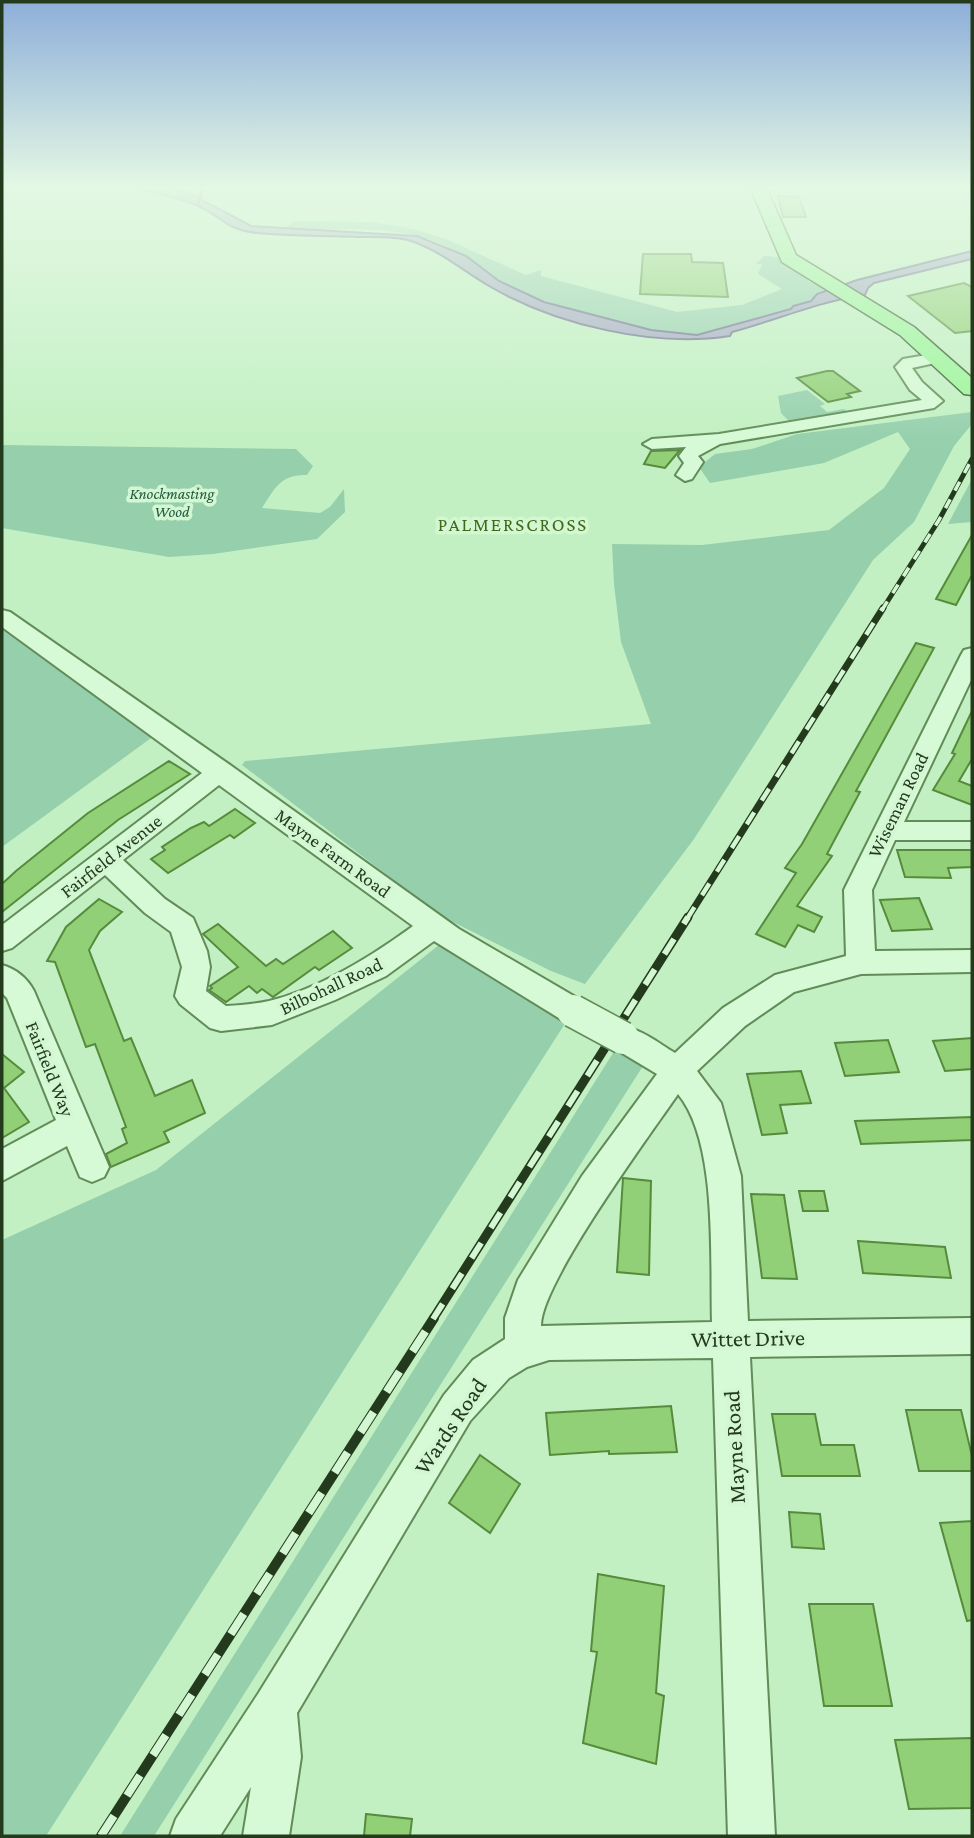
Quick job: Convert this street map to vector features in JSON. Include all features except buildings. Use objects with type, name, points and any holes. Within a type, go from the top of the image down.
[{"type":"main road","points":[[811,273],[869,305],[907,331],[972,389]]},
{"type":"street","points":[[652,444],[719,439],[928,404],[934,401],[916,386],[903,367],[909,362],[938,358]]},
{"type":"street","points":[[685,475],[695,462],[688,456],[695,448],[719,439]]},
{"type":"street","name":"Mayne Farm Road","points":[[2,617],[221,771],[434,926],[573,1011],[677,1070]]},
{"type":"street","name":"Wiseman Road","points":[[861,963],[858,890],[972,655]]},
{"type":"street","name":"Fairfield Avenue","points":[[2,940],[221,771]]},
{"type":"street","points":[[885,831],[972,831]]},
{"type":"street","name":"Bilbohall Road","points":[[106,860],[155,906],[183,926],[194,951],[196,967],[190,996],[220,1019],[272,1013],[325,992],[376,968],[434,926]]},
{"type":"street","points":[[524,1348],[523,1318],[531,1292],[594,1186],[677,1070],[734,1017],[785,983],[861,963],[972,961]]},
{"type":"street","name":"Fairfield Way","points":[[2,976],[19,991],[92,1167]]},
{"type":"street","name":"Mayne Road","points":[[677,1070],[705,1103],[724,1176],[752,1836]]},
{"type":"street","points":[[2,1166],[74,1126]]},
{"type":"street","name":"Wittet Drive","points":[[524,1348],[549,1342],[972,1336]]},
{"type":"street","name":"Wards Road","points":[[193,1836],[274,1710],[457,1408],[481,1377],[502,1358],[524,1348]]},
{"type":"street","points":[[266,1836],[277,1759],[278,1723],[274,1710]]},
{"type":"green space","points":[[486,273],[526,275],[541,273],[541,276],[677,312],[742,305],[782,289],[758,273],[806,273],[808,281],[830,290],[793,306],[792,309],[705,334],[680,335],[599,319],[520,291]]},
{"type":"green space","points":[[807,390],[825,404],[820,406],[827,412],[844,409],[850,414],[791,423],[781,413],[778,396]]},
{"type":"green space","points":[[972,412],[972,424],[954,446],[914,522],[873,560],[694,839],[585,984],[551,971],[441,916],[242,765],[245,761],[651,724],[621,642],[612,544],[702,545],[829,530],[884,488],[910,449],[898,432],[824,463],[710,483],[699,467],[715,454],[752,449],[797,434]]},
{"type":"green space","name":"Knockmasting Wood","points":[[2,445],[296,449],[313,466],[307,475],[291,477],[280,484],[262,508],[320,513],[330,507],[344,489],[345,512],[317,539],[213,554],[169,557],[2,528]]},
{"type":"green space","points":[[972,479],[972,522],[948,524]]},
{"type":"green space","points":[[2,620],[162,730],[2,847]]},
{"type":"green space","points":[[449,937],[573,1011],[46,1836],[2,1836],[2,1240],[156,1170]]},
{"type":"green space","points":[[620,1042],[648,1058],[154,1836],[120,1836]]},
{"type":"water","points":[[468,273],[488,273],[499,281],[544,302],[651,330],[697,335],[791,309],[811,301],[817,294],[857,280],[886,273],[916,273],[874,283],[865,295],[815,306],[732,332],[730,336],[701,339],[638,336],[606,330],[544,312],[489,286]]},
{"type":"railway","points":[[882,610],[939,520],[972,459]]},
{"type":"railway","points":[[687,919],[883,608]]},
{"type":"railway","points":[[433,1319],[688,917]]},
{"type":"railway","points":[[101,1836],[434,1318]]},
{"type":"district","name":"PALMERSCROSS","points":[[513,524]]}]
